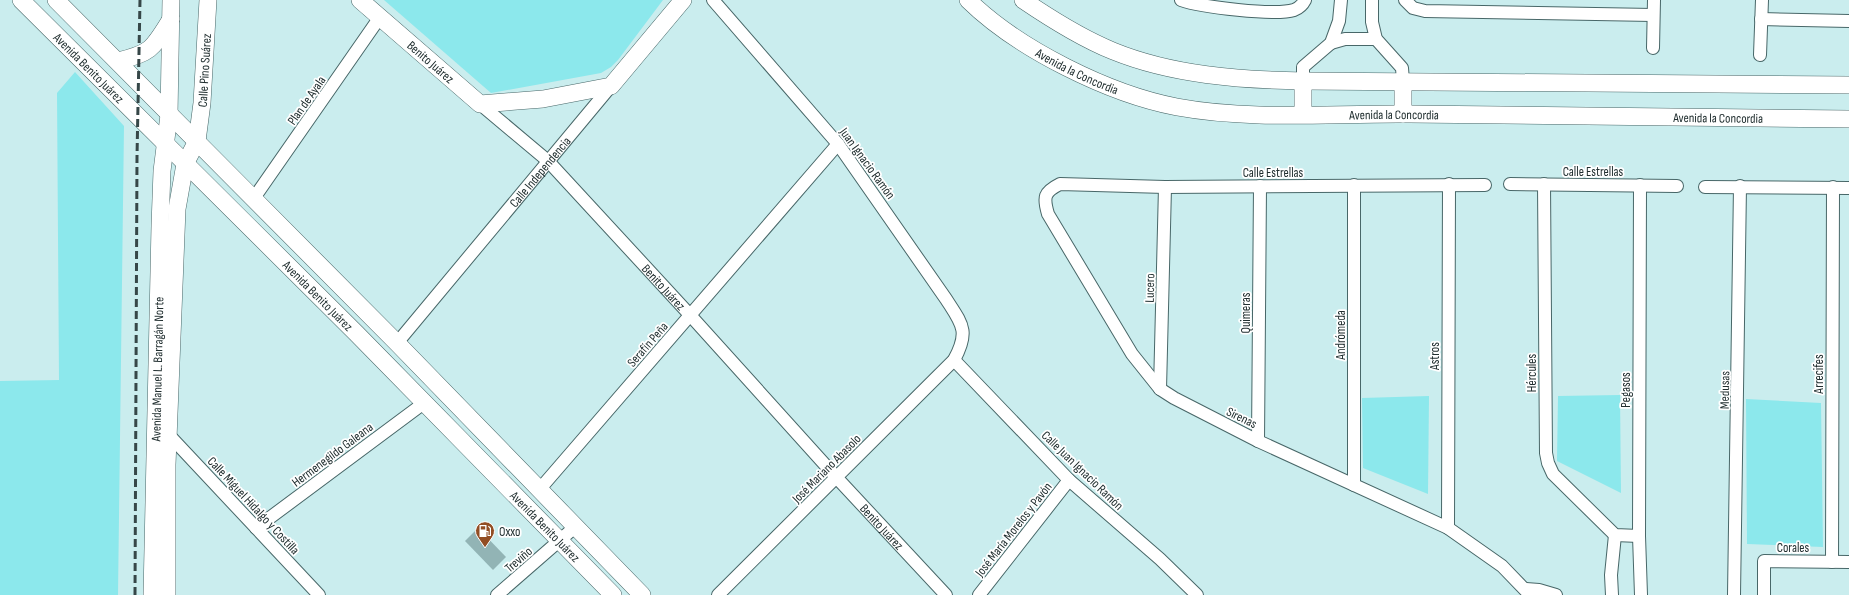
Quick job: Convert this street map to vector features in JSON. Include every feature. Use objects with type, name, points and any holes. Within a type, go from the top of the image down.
[{"type":"main road","name":"Avenida Benito Juárez","points":[[21,0],[424,403],[613,595]]},
{"type":"main road","name":"Avenida Benito Juárez","points":[[56,0],[397,343],[642,595]]},
{"type":"main road","points":[[169,115],[171,0]]},
{"type":"main road","name":"Calle Pino Suárez","points":[[197,141],[202,103],[208,0]]},
{"type":"main road","name":"Benito Juárez","points":[[360,0],[480,104]]},
{"type":"main road","name":"Calle Independencia","points":[[611,86],[683,0]]},
{"type":"main road","name":"Avenida la Concordia","points":[[968,0],[978,10],[1028,46],[1078,73],[1123,91],[1175,106],[1228,114],[1403,114],[1849,119]]},
{"type":"main road","points":[[1023,0],[1054,21],[1113,51],[1152,64],[1221,76],[1303,81],[1849,85]]},
{"type":"main road","points":[[118,61],[148,51],[156,43],[171,19]]},
{"type":"main road","points":[[1303,81],[1303,114]]},
{"type":"main road","points":[[1402,81],[1403,114]]},
{"type":"main road","points":[[480,104],[543,99],[611,86]]},
{"type":"main road","name":"Avenida Manuel L. Barragán Norte","points":[[152,595],[159,249],[162,171],[169,115]]},
{"type":"main road","name":"Avenida Manuel L. Barragán Norte","points":[[167,595],[168,434],[177,209],[185,164],[197,141]]},
{"type":"street","name":"Juan Ignacio Ramón","points":[[713,0],[838,144],[960,322],[963,333],[962,346],[954,360]]},
{"type":"street","points":[[1181,0],[1247,11],[1286,11],[1298,8],[1305,0]]},
{"type":"street","points":[[1331,44],[1339,21],[1341,0]]},
{"type":"street","points":[[1372,0],[1372,22],[1376,39],[1402,68],[1402,81]]},
{"type":"street","points":[[1405,0],[1414,8],[1424,11],[1653,15]]},
{"type":"street","points":[[1653,48],[1654,0]]},
{"type":"street","points":[[1760,55],[1762,0]]},
{"type":"street","name":"Plan de Ayala","points":[[254,198],[380,17]]},
{"type":"street","points":[[1761,19],[1849,21]]},
{"type":"street","points":[[1303,81],[1303,67],[1331,44],[1345,39],[1376,39]]},
{"type":"street","name":"Calle Independencia","points":[[397,343],[611,86]]},
{"type":"street","name":"Benito Juárez","points":[[480,104],[548,162],[946,595]]},
{"type":"street","name":"Serafín Peña","points":[[539,490],[838,144]]},
{"type":"street","name":"Calle Estrellas","points":[[1060,184],[1165,187],[1449,184],[1485,185]]},
{"type":"street","name":"Sirenas","points":[[1060,184],[1051,189],[1046,196],[1045,203],[1048,214],[1132,354],[1160,390],[1258,440],[1448,528],[1502,566],[1528,592],[1539,590],[1556,595]]},
{"type":"street","name":"Astros","points":[[1448,528],[1449,184]]},
{"type":"street","name":"Calle Estrellas","points":[[1510,184],[1677,186]]},
{"type":"street","name":"Hércules","points":[[1544,184],[1546,453],[1548,463],[1553,474],[1615,535]]},
{"type":"street","name":"Andrómeda","points":[[1354,185],[1354,485]]},
{"type":"street","name":"Pegasos","points":[[1640,185],[1639,536],[1641,595]]},
{"type":"street","name":"Quimeras","points":[[1258,440],[1260,186]]},
{"type":"street","points":[[1705,187],[1740,186],[1849,188]]},
{"type":"street","name":"Medusas","points":[[1734,595],[1740,186]]},
{"type":"street","name":"Lucero","points":[[1160,390],[1165,187]]},
{"type":"street","name":"Arrecifes","points":[[1832,562],[1833,187]]},
{"type":"street","name":"José Mariano Abasolo","points":[[718,595],[954,360]]},
{"type":"street","name":"Calle Juan Ignacio Ramón","points":[[954,360],[1069,480],[1160,559],[1197,595]]},
{"type":"street","name":"Hermenegildo Galeana","points":[[256,528],[424,403]]},
{"type":"street","name":"Calle Miguel Hidalgo y Costilla","points":[[168,434],[319,595]]},
{"type":"street","name":"José María Morelos y Pavón","points":[[979,595],[1069,480]]},
{"type":"street","name":"Treviño","points":[[497,595],[575,527]]},
{"type":"street","points":[[1612,595],[1611,575],[1615,535],[1639,536]]},
{"type":"street","name":"Corales","points":[[1764,595],[1764,561],[1832,562]]},
{"type":"street","points":[[1832,562],[1849,562]]},
{"type":"shaded area","points":[[384,0],[663,0],[618,60],[611,67],[601,73],[491,93]]},
{"type":"shaded area","points":[[75,72],[124,126],[118,595],[0,595],[0,381],[59,380],[57,93]]},
{"type":"shaded area","points":[[1620,395],[1621,493],[1557,461],[1558,396]]},
{"type":"shaded area","points":[[1429,396],[1428,494],[1363,468],[1362,398]]},
{"type":"shaded area","points":[[1746,399],[1821,403],[1823,547],[1747,544]]},
{"type":"building","name":"Oxxo","points":[[478,528],[506,557],[493,570],[465,541]]},
{"type":"railway","points":[[135,595],[137,157],[140,0]]},
{"type":"place","name":"Oxxo","points":[[485,548]]}]
